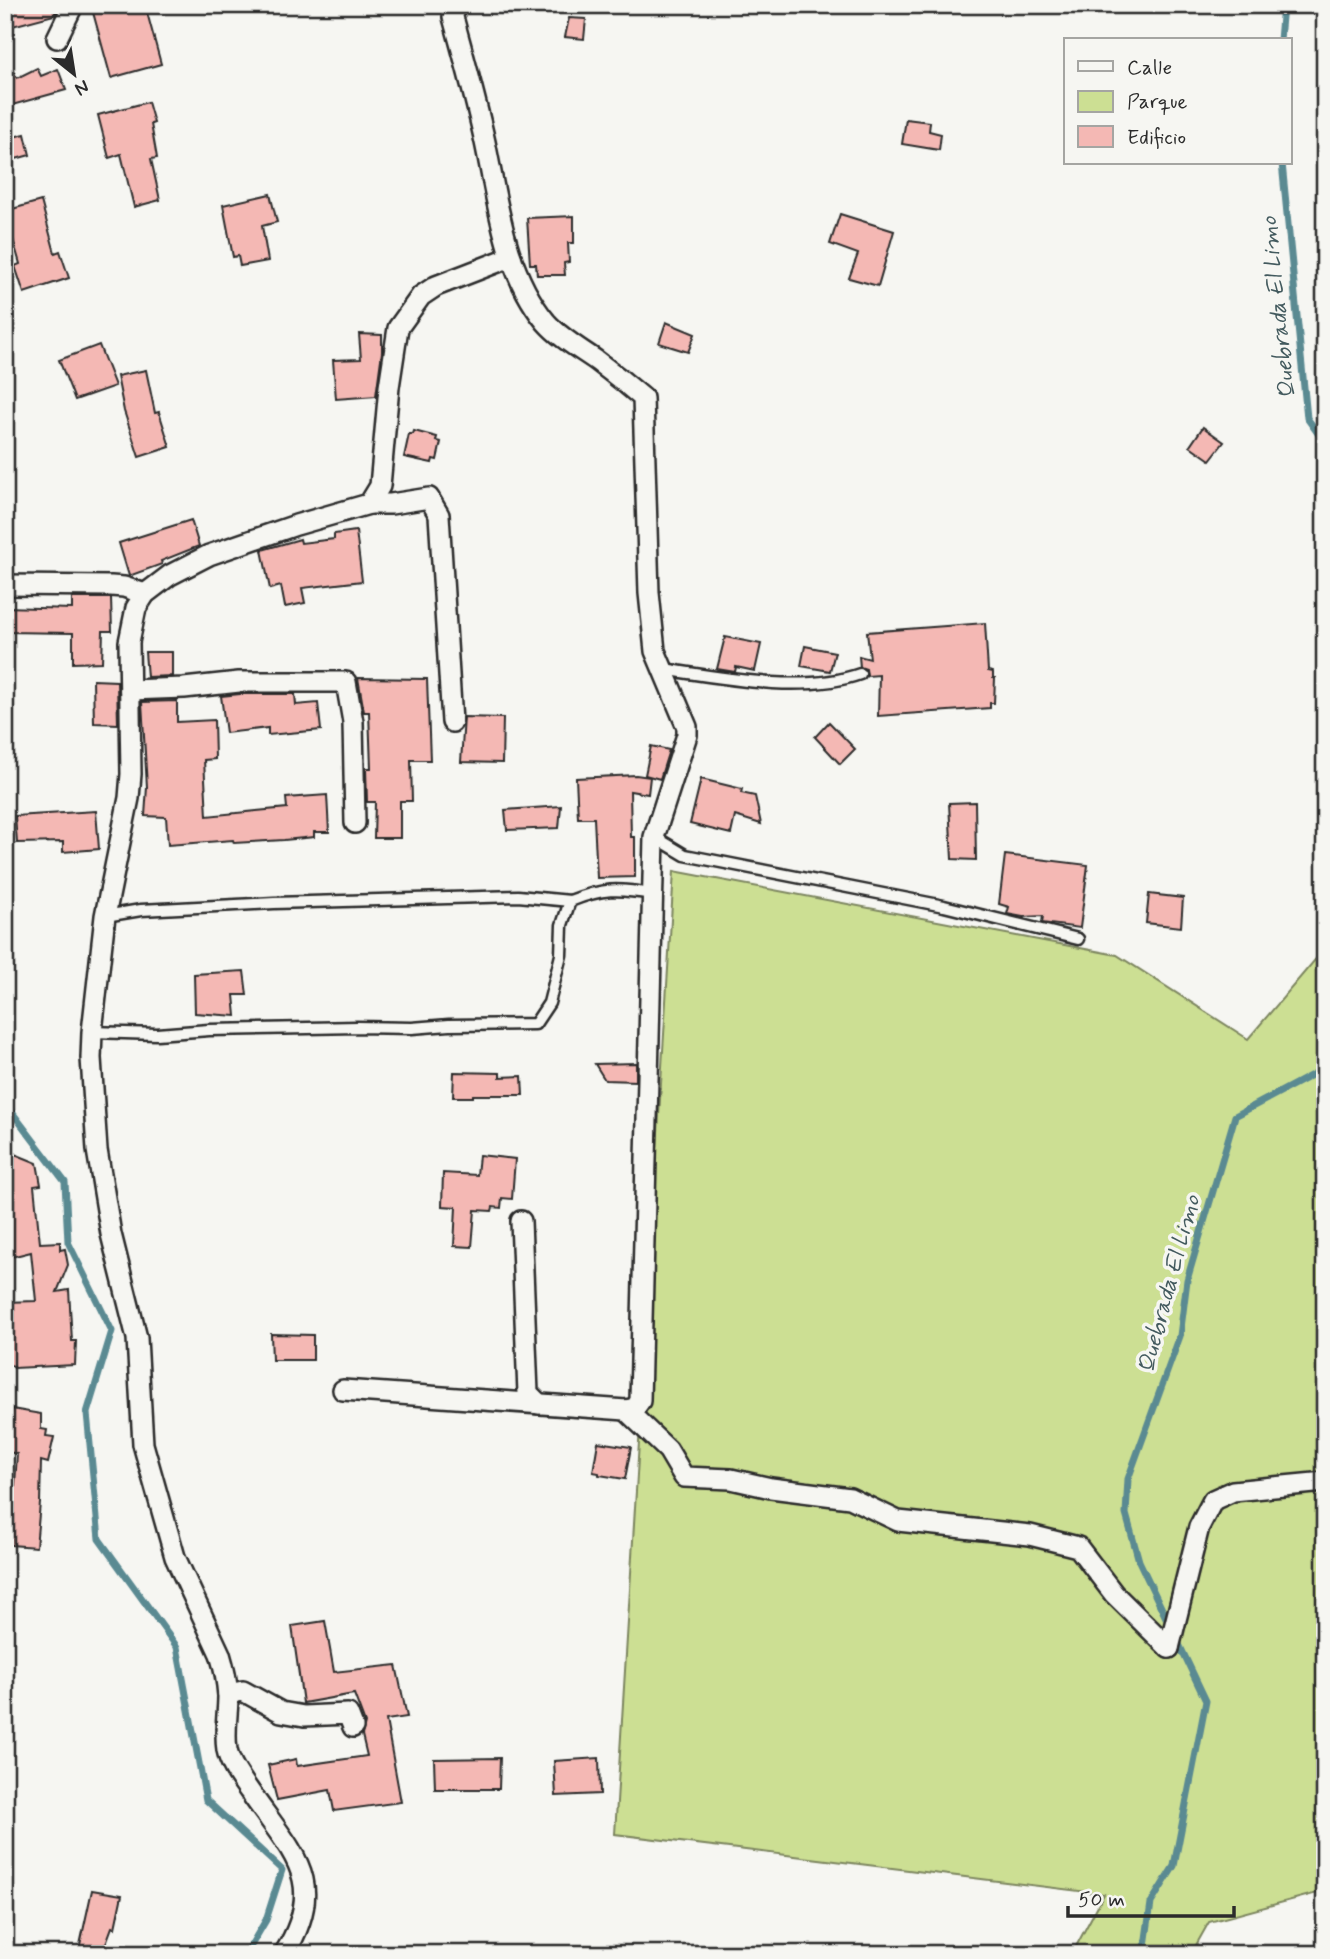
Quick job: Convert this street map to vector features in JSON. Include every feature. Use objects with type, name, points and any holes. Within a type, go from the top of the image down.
[{"type":"street","points":[[57,38],[73,5]]},
{"type":"street","points":[[343,1390],[626,1410],[635,1408],[640,1401],[654,837],[687,734],[685,718],[655,651],[649,593],[643,397],[548,324],[536,308],[511,257],[497,213],[485,142],[453,17],[455,5]]},
{"type":"street","points":[[369,504],[380,486],[389,387],[398,328],[421,296],[436,286],[511,257]]},
{"type":"street","points":[[284,1954],[305,1907],[307,1896],[304,1878],[295,1857],[236,1773],[227,1750],[228,1694],[220,1654],[175,1557],[143,1444],[137,1338],[111,1234],[97,1150],[92,1032],[105,916],[129,798],[129,642],[136,608],[145,594],[170,575],[209,555],[296,525],[369,504],[391,505],[429,498],[439,515],[452,722]]},
{"type":"street","points":[[5,585],[111,586],[145,594]]},
{"type":"street","points":[[130,690],[239,682],[346,682],[353,722],[355,823]]},
{"type":"street","points":[[521,1222],[528,1392],[539,1404]]},
{"type":"street","points":[[626,1410],[668,1450],[684,1477],[731,1479],[771,1488],[850,1498],[898,1521],[1030,1535],[1078,1547],[1114,1594],[1169,1647],[1199,1527],[1213,1500],[1233,1491],[1325,1482]]},
{"type":"street","points":[[228,1694],[243,1691],[281,1712],[304,1717],[348,1714],[353,1727]]},
{"type":"lane","points":[[662,669],[741,682],[839,681],[860,674]]},
{"type":"lane","points":[[654,837],[685,855],[944,906],[1078,939]]},
{"type":"lane","points":[[105,916],[141,910],[274,903],[518,896],[570,901],[596,891],[623,889],[652,894]]},
{"type":"lane","points":[[92,1032],[157,1034],[209,1030],[535,1024],[549,1003],[561,955],[562,925],[570,901]]},
{"type":"green space","points":[[674,871],[1117,955],[1248,1039],[1325,948],[1325,1891],[1209,1922],[1191,1954],[1072,1954],[1104,1894],[615,1834]]},
{"type":"building","points":[[5,5],[59,5],[54,15],[5,28]]},
{"type":"building","points":[[91,5],[145,5],[161,64],[111,78]]},
{"type":"building","points":[[569,18],[586,19],[584,39],[565,37]]},
{"type":"building","points":[[5,58],[17,78],[37,68],[41,76],[58,69],[66,90],[5,107]]},
{"type":"building","points":[[148,102],[154,123],[151,124],[157,158],[151,159],[160,200],[134,207],[121,154],[109,158],[98,115]]},
{"type":"building","points":[[906,119],[930,122],[929,131],[941,134],[939,150],[902,144]]},
{"type":"building","points":[[25,134],[30,155],[5,162],[5,139]]},
{"type":"building","points":[[270,194],[277,222],[262,226],[268,261],[240,266],[238,256],[233,257],[223,205]]},
{"type":"building","points":[[41,201],[55,253],[60,251],[69,278],[24,293],[15,266],[20,264],[5,211]]},
{"type":"building","points":[[840,214],[894,231],[878,286],[849,278],[858,254],[830,244]]},
{"type":"building","points":[[574,216],[574,243],[568,243],[569,262],[564,263],[565,275],[537,275],[536,264],[530,264],[527,218]]},
{"type":"building","points":[[666,322],[695,334],[688,352],[659,343]]},
{"type":"building","points":[[359,334],[382,335],[376,396],[336,399],[333,360],[361,359]]},
{"type":"building","points":[[99,345],[115,386],[75,400],[59,360]]},
{"type":"building","points":[[146,370],[155,413],[159,412],[170,447],[139,457],[124,411],[117,376]]},
{"type":"building","points":[[1203,427],[1224,442],[1210,460],[1190,446]]},
{"type":"building","points":[[414,431],[437,437],[436,441],[441,442],[437,460],[433,459],[432,463],[404,457],[409,434]]},
{"type":"building","points":[[191,520],[199,546],[129,576],[119,543]]},
{"type":"building","points":[[356,531],[362,581],[302,588],[305,603],[285,607],[281,586],[270,589],[262,550],[300,539],[301,543],[334,539],[334,534]]},
{"type":"building","points":[[72,598],[111,598],[112,631],[103,631],[102,662],[73,663],[73,633],[5,632],[5,607],[72,609]]},
{"type":"building","points":[[985,623],[988,671],[993,672],[995,678],[994,703],[990,703],[990,708],[878,716],[879,675],[867,676],[866,669],[860,667],[859,656],[870,659],[867,632]]},
{"type":"building","points":[[725,637],[761,644],[755,671],[736,667],[735,672],[717,669]]},
{"type":"building","points":[[805,646],[835,652],[830,671],[801,666]]},
{"type":"building","points":[[145,652],[172,652],[172,676],[147,677]]},
{"type":"building","points":[[358,678],[427,679],[430,760],[411,760],[412,801],[400,801],[400,838],[374,838],[375,802],[367,802],[366,768],[371,768],[369,712],[364,712]]},
{"type":"building","points":[[93,680],[117,681],[118,724],[94,723]]},
{"type":"building","points":[[295,694],[296,705],[318,703],[321,730],[268,735],[268,728],[226,733],[221,696]]},
{"type":"building","points":[[177,701],[177,722],[214,720],[215,759],[204,760],[207,816],[287,808],[286,798],[327,795],[329,832],[314,832],[314,837],[284,840],[234,843],[233,840],[168,845],[166,817],[145,816],[147,787],[142,702]]},
{"type":"building","points":[[464,717],[503,718],[502,763],[461,762]]},
{"type":"building","points":[[829,722],[855,749],[840,764],[815,737]]},
{"type":"building","points":[[651,746],[669,750],[660,779],[645,775]]},
{"type":"building","points":[[636,775],[650,777],[648,794],[630,791],[631,837],[635,837],[635,877],[597,878],[594,818],[578,818],[576,778]]},
{"type":"building","points":[[701,779],[742,789],[741,793],[755,796],[761,824],[735,816],[731,834],[690,824]]},
{"type":"building","points":[[975,802],[976,860],[952,859],[949,803]]},
{"type":"building","points":[[561,806],[559,828],[507,830],[505,810]]},
{"type":"building","points":[[96,811],[99,849],[63,852],[63,842],[17,843],[15,816]]},
{"type":"building","points":[[1005,855],[1088,865],[1080,928],[1042,923],[1043,916],[1023,917],[1007,914],[1009,907],[999,904]]},
{"type":"building","points":[[1149,894],[1183,898],[1181,927],[1146,923]]},
{"type":"building","points":[[244,971],[247,995],[234,995],[236,1016],[195,1013],[194,974]]},
{"type":"building","points":[[636,1063],[636,1081],[605,1080],[595,1064]]},
{"type":"building","points":[[454,1072],[500,1073],[500,1077],[522,1076],[523,1095],[453,1097]]},
{"type":"building","points":[[5,1150],[37,1163],[41,1185],[34,1186],[40,1243],[60,1242],[60,1250],[65,1249],[68,1265],[57,1292],[69,1290],[72,1341],[76,1341],[75,1365],[14,1368],[5,1364],[5,1333],[9,1333],[6,1302],[36,1301],[31,1252],[11,1257],[9,1242],[5,1242]]},
{"type":"building","points":[[479,1155],[515,1159],[512,1199],[502,1198],[501,1208],[493,1207],[492,1211],[475,1210],[472,1247],[454,1246],[456,1207],[442,1206],[443,1173],[477,1175]]},
{"type":"building","points":[[271,1334],[313,1335],[313,1360],[272,1360]]},
{"type":"building","points":[[12,1409],[41,1414],[41,1429],[47,1430],[46,1436],[54,1437],[48,1463],[41,1461],[36,1547],[11,1545],[17,1454],[5,1451],[5,1442]]},
{"type":"building","points":[[598,1442],[631,1447],[625,1479],[593,1472]]},
{"type":"building","points":[[325,1621],[334,1672],[396,1665],[407,1717],[386,1720],[401,1802],[334,1811],[330,1790],[277,1800],[268,1765],[296,1759],[297,1766],[367,1756],[362,1735],[365,1723],[354,1694],[303,1703],[292,1626]]},
{"type":"building","points":[[500,1758],[499,1789],[435,1789],[434,1759]]},
{"type":"building","points":[[599,1758],[600,1794],[556,1796],[554,1761]]},
{"type":"building","points":[[92,1890],[122,1895],[115,1928],[112,1927],[102,1954],[78,1954]]},
{"type":"waterway","name":"Quebrada El Limo","points":[[1280,38],[1283,5]]},
{"type":"waterway","name":"Quebrada El Limo","points":[[1282,164],[1307,418],[1325,443]]},
{"type":"waterway","name":"Quebrada El Limo","points":[[1169,1624],[1139,1561],[1126,1514],[1128,1479],[1180,1336],[1187,1280],[1235,1116],[1325,1068]]},
{"type":"waterway","points":[[5,1103],[65,1182],[68,1242],[112,1331],[87,1413],[99,1539],[177,1647],[206,1800],[282,1870],[266,1920],[246,1954]]},
{"type":"waterway","name":"Quebrada El Limo","points":[[1141,1954],[1144,1953],[1151,1903],[1174,1866],[1206,1701],[1176,1638]]}]
